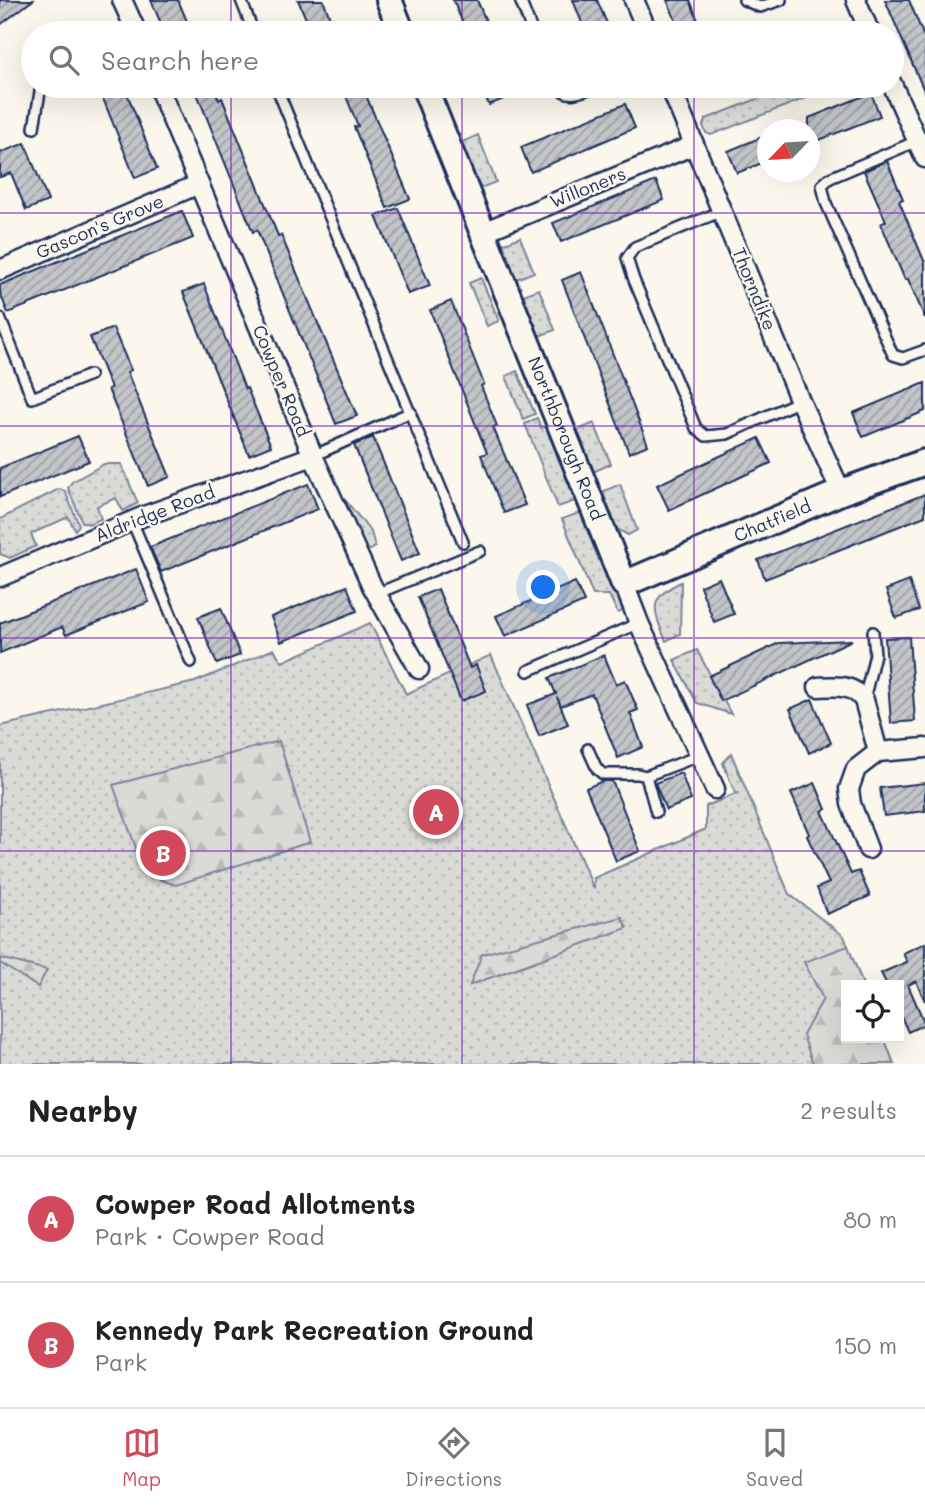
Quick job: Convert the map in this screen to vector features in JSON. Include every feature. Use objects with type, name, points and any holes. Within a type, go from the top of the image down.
[{"type":"street","points":[[122,0],[130,21]]},
{"type":"street","points":[[389,0],[397,21]]},
{"type":"street","points":[[634,0],[643,21]]},
{"type":"street","points":[[856,0],[865,21]]},
{"type":"street","name":"Cowper Road","points":[[163,98],[313,456],[376,594],[419,669]]},
{"type":"street","name":"Northborough Road","points":[[429,98],[639,623],[715,789]]},
{"type":"street","name":"Thorndike","points":[[675,98],[800,401],[841,492]]},
{"type":"street","points":[[899,98],[923,152]]},
{"type":"street","name":"Willoners","points":[[483,232],[694,145]]},
{"type":"street","name":"Gascon's Grove","points":[[0,270],[199,184]]},
{"type":"street","name":"Aldridge Road","points":[[0,577],[132,521],[313,456]]},
{"type":"street","name":"Chatfield","points":[[624,584],[841,492],[925,462]]},
{"type":"street","points":[[818,687],[843,686],[859,694],[864,700],[878,751]]},
{"type":"street","points":[[868,849],[851,804],[849,789],[856,769],[878,751],[925,748]]},
{"type":"lane","points":[[241,0],[249,21]]},
{"type":"lane","points":[[520,0],[528,21]]},
{"type":"lane","points":[[744,0],[760,7],[781,0]]},
{"type":"lane","points":[[34,128],[39,98]]},
{"type":"lane","points":[[281,98],[463,542]]},
{"type":"lane","points":[[923,152],[830,178],[822,186],[826,203],[893,355],[903,358],[925,350]]},
{"type":"lane","points":[[722,211],[635,247],[627,258],[634,280],[696,428],[706,436],[727,434],[800,401]]},
{"type":"lane","points":[[0,318],[32,398],[90,375]]},
{"type":"lane","points":[[313,456],[411,412]]},
{"type":"lane","points":[[132,521],[191,662]]},
{"type":"lane","points":[[376,594],[480,551]]},
{"type":"lane","points":[[528,671],[639,623]]},
{"type":"lane","points":[[864,700],[875,654],[873,632]]},
{"type":"lane","points":[[588,749],[597,769],[603,774],[646,776],[701,755]]},
{"type":"lane","points":[[646,776],[656,812]]},
{"type":"green space","points":[[759,98],[806,98],[711,135],[706,133],[703,125],[706,119]]},
{"type":"green space","points":[[478,135],[496,182],[478,189],[460,143]]},
{"type":"green space","points":[[520,237],[534,272],[514,280],[500,245]]},
{"type":"green space","points":[[481,278],[499,321],[487,326],[469,283]]},
{"type":"green space","points":[[539,289],[555,330],[537,337],[521,296]]},
{"type":"green space","points":[[517,371],[535,414],[523,419],[506,376]]},
{"type":"green space","points":[[537,418],[541,428],[548,425],[578,500],[558,507],[525,424]]},
{"type":"green space","points":[[594,423],[611,464],[593,472],[576,431]]},
{"type":"green space","points":[[104,464],[121,464],[138,503],[123,511],[116,498],[97,506],[101,519],[88,524],[82,522],[68,488],[72,482]]},
{"type":"green space","points":[[620,484],[637,530],[628,535],[617,529],[602,492]]},
{"type":"green space","points":[[59,489],[65,491],[79,525],[75,530],[68,517],[31,534],[36,546],[10,558],[0,554],[0,519]]},
{"type":"green space","points":[[338,491],[371,532],[375,547],[371,550],[361,548]]},
{"type":"green space","points":[[582,512],[623,611],[618,613],[609,595],[593,595],[562,519]]},
{"type":"green space","points":[[681,582],[680,634],[666,641],[658,621],[656,606],[662,594]]},
{"type":"green space","points":[[370,623],[406,694],[491,655],[594,889],[594,878],[706,829],[706,806],[738,793],[735,793],[723,763],[731,753],[789,894],[844,936],[861,980],[841,980],[841,1043],[886,1043],[894,1064],[0,1064],[0,726],[195,682],[274,649],[282,662]]},
{"type":"green space","points":[[697,650],[731,714],[697,703],[674,660]]},
{"type":"green space","points":[[279,741],[310,842],[176,885],[146,875],[113,785]]},
{"type":"green space","points":[[622,917],[627,928],[470,985],[482,954]]},
{"type":"green space","points":[[848,946],[861,980],[841,980],[841,1043],[886,1043],[894,1064],[813,1064],[803,1035],[823,999],[804,962]]},
{"type":"green space","points":[[0,958],[47,970],[38,987],[0,963]]},
{"type":"building","points":[[0,0],[33,0],[0,25]]},
{"type":"building","points":[[151,0],[178,0],[187,21],[160,21]]},
{"type":"building","points":[[298,0],[323,0],[331,21],[307,21]]},
{"type":"building","points":[[453,0],[477,0],[486,21],[462,21]]},
{"type":"building","points":[[573,0],[597,0],[606,21],[581,21]]},
{"type":"building","points":[[667,0],[690,0],[698,21],[676,21]]},
{"type":"building","points":[[885,0],[909,0],[925,39],[925,93],[904,44],[904,21],[894,21]]},
{"type":"building","points":[[103,98],[129,98],[157,169],[135,178]]},
{"type":"building","points":[[199,98],[222,98],[278,236],[281,235],[357,416],[336,424],[257,230],[253,232]]},
{"type":"building","points":[[347,98],[367,98],[410,199],[387,208],[354,127],[358,126]]},
{"type":"building","points":[[486,98],[506,98],[489,105]]},
{"type":"building","points":[[859,98],[873,98],[880,116],[820,140],[820,119],[809,119]]},
{"type":"building","points":[[625,104],[635,128],[531,172],[521,147]]},
{"type":"building","points":[[757,139],[757,165],[737,173],[728,151]]},
{"type":"building","points":[[25,143],[48,201],[26,210],[11,173],[0,177],[0,153]]},
{"type":"building","points":[[887,161],[903,199],[899,201],[925,263],[925,318],[881,224],[886,221],[864,171]]},
{"type":"building","points":[[656,181],[664,200],[561,242],[553,223]]},
{"type":"building","points":[[398,208],[430,286],[408,294],[376,216]]},
{"type":"building","points":[[182,211],[193,238],[8,313],[0,293],[0,285]]},
{"type":"building","points":[[581,272],[648,445],[629,453],[562,280]]},
{"type":"building","points":[[204,284],[245,389],[247,388],[271,446],[249,455],[183,292]]},
{"type":"building","points":[[451,301],[484,384],[481,386],[497,426],[493,427],[525,505],[504,513],[481,455],[487,453],[430,310]]},
{"type":"building","points":[[113,328],[131,370],[127,372],[170,477],[148,486],[90,337]]},
{"type":"building","points":[[925,383],[925,411],[863,437],[853,413]]},
{"type":"building","points":[[78,436],[89,461],[0,497],[0,468]]},
{"type":"building","points":[[373,437],[420,553],[401,561],[354,445]]},
{"type":"building","points":[[759,438],[771,463],[669,510],[657,485]]},
{"type":"building","points":[[308,484],[318,509],[161,572],[150,547]]},
{"type":"building","points":[[925,494],[925,516],[765,579],[758,560]]},
{"type":"building","points":[[136,569],[149,602],[66,635],[62,627],[0,653],[0,623]]},
{"type":"building","points":[[719,578],[734,614],[714,622],[700,586]]},
{"type":"building","points":[[909,581],[919,610],[896,618],[886,590]]},
{"type":"building","points":[[575,582],[584,602],[505,636],[496,616]]},
{"type":"building","points":[[347,586],[357,611],[281,642],[271,617]]},
{"type":"building","points":[[438,589],[470,668],[476,665],[486,691],[461,701],[418,597]]},
{"type":"building","points":[[221,608],[240,655],[217,664],[198,617]]},
{"type":"building","points":[[909,637],[915,721],[891,723],[885,638]]},
{"type":"building","points":[[852,640],[721,701],[709,676],[779,643]]},
{"type":"building","points":[[604,655],[616,684],[625,680],[638,710],[630,713],[643,747],[618,758],[592,694],[561,706],[557,697],[568,724],[539,736],[527,705],[556,694],[549,678]]},
{"type":"building","points":[[812,699],[831,743],[809,753],[790,709]]},
{"type":"building","points":[[681,773],[691,800],[666,810],[655,783]]},
{"type":"building","points":[[603,781],[612,781],[640,851],[616,861],[586,788]]},
{"type":"building","points":[[815,783],[826,809],[822,811],[851,874],[859,871],[870,896],[827,914],[817,888],[829,883],[791,793]]},
{"type":"building","points":[[925,783],[925,811],[884,816],[880,788]]},
{"type":"building","points":[[925,943],[925,1001],[916,981],[908,985],[925,1024],[908,1032],[904,1023],[904,980],[884,980],[881,973],[907,962],[903,953]]},
{"type":"place","name":"Cowper Road Allotments","points":[[436,812]]},
{"type":"place","name":"Kennedy Park Recreation Ground","points":[[163,853]]}]
